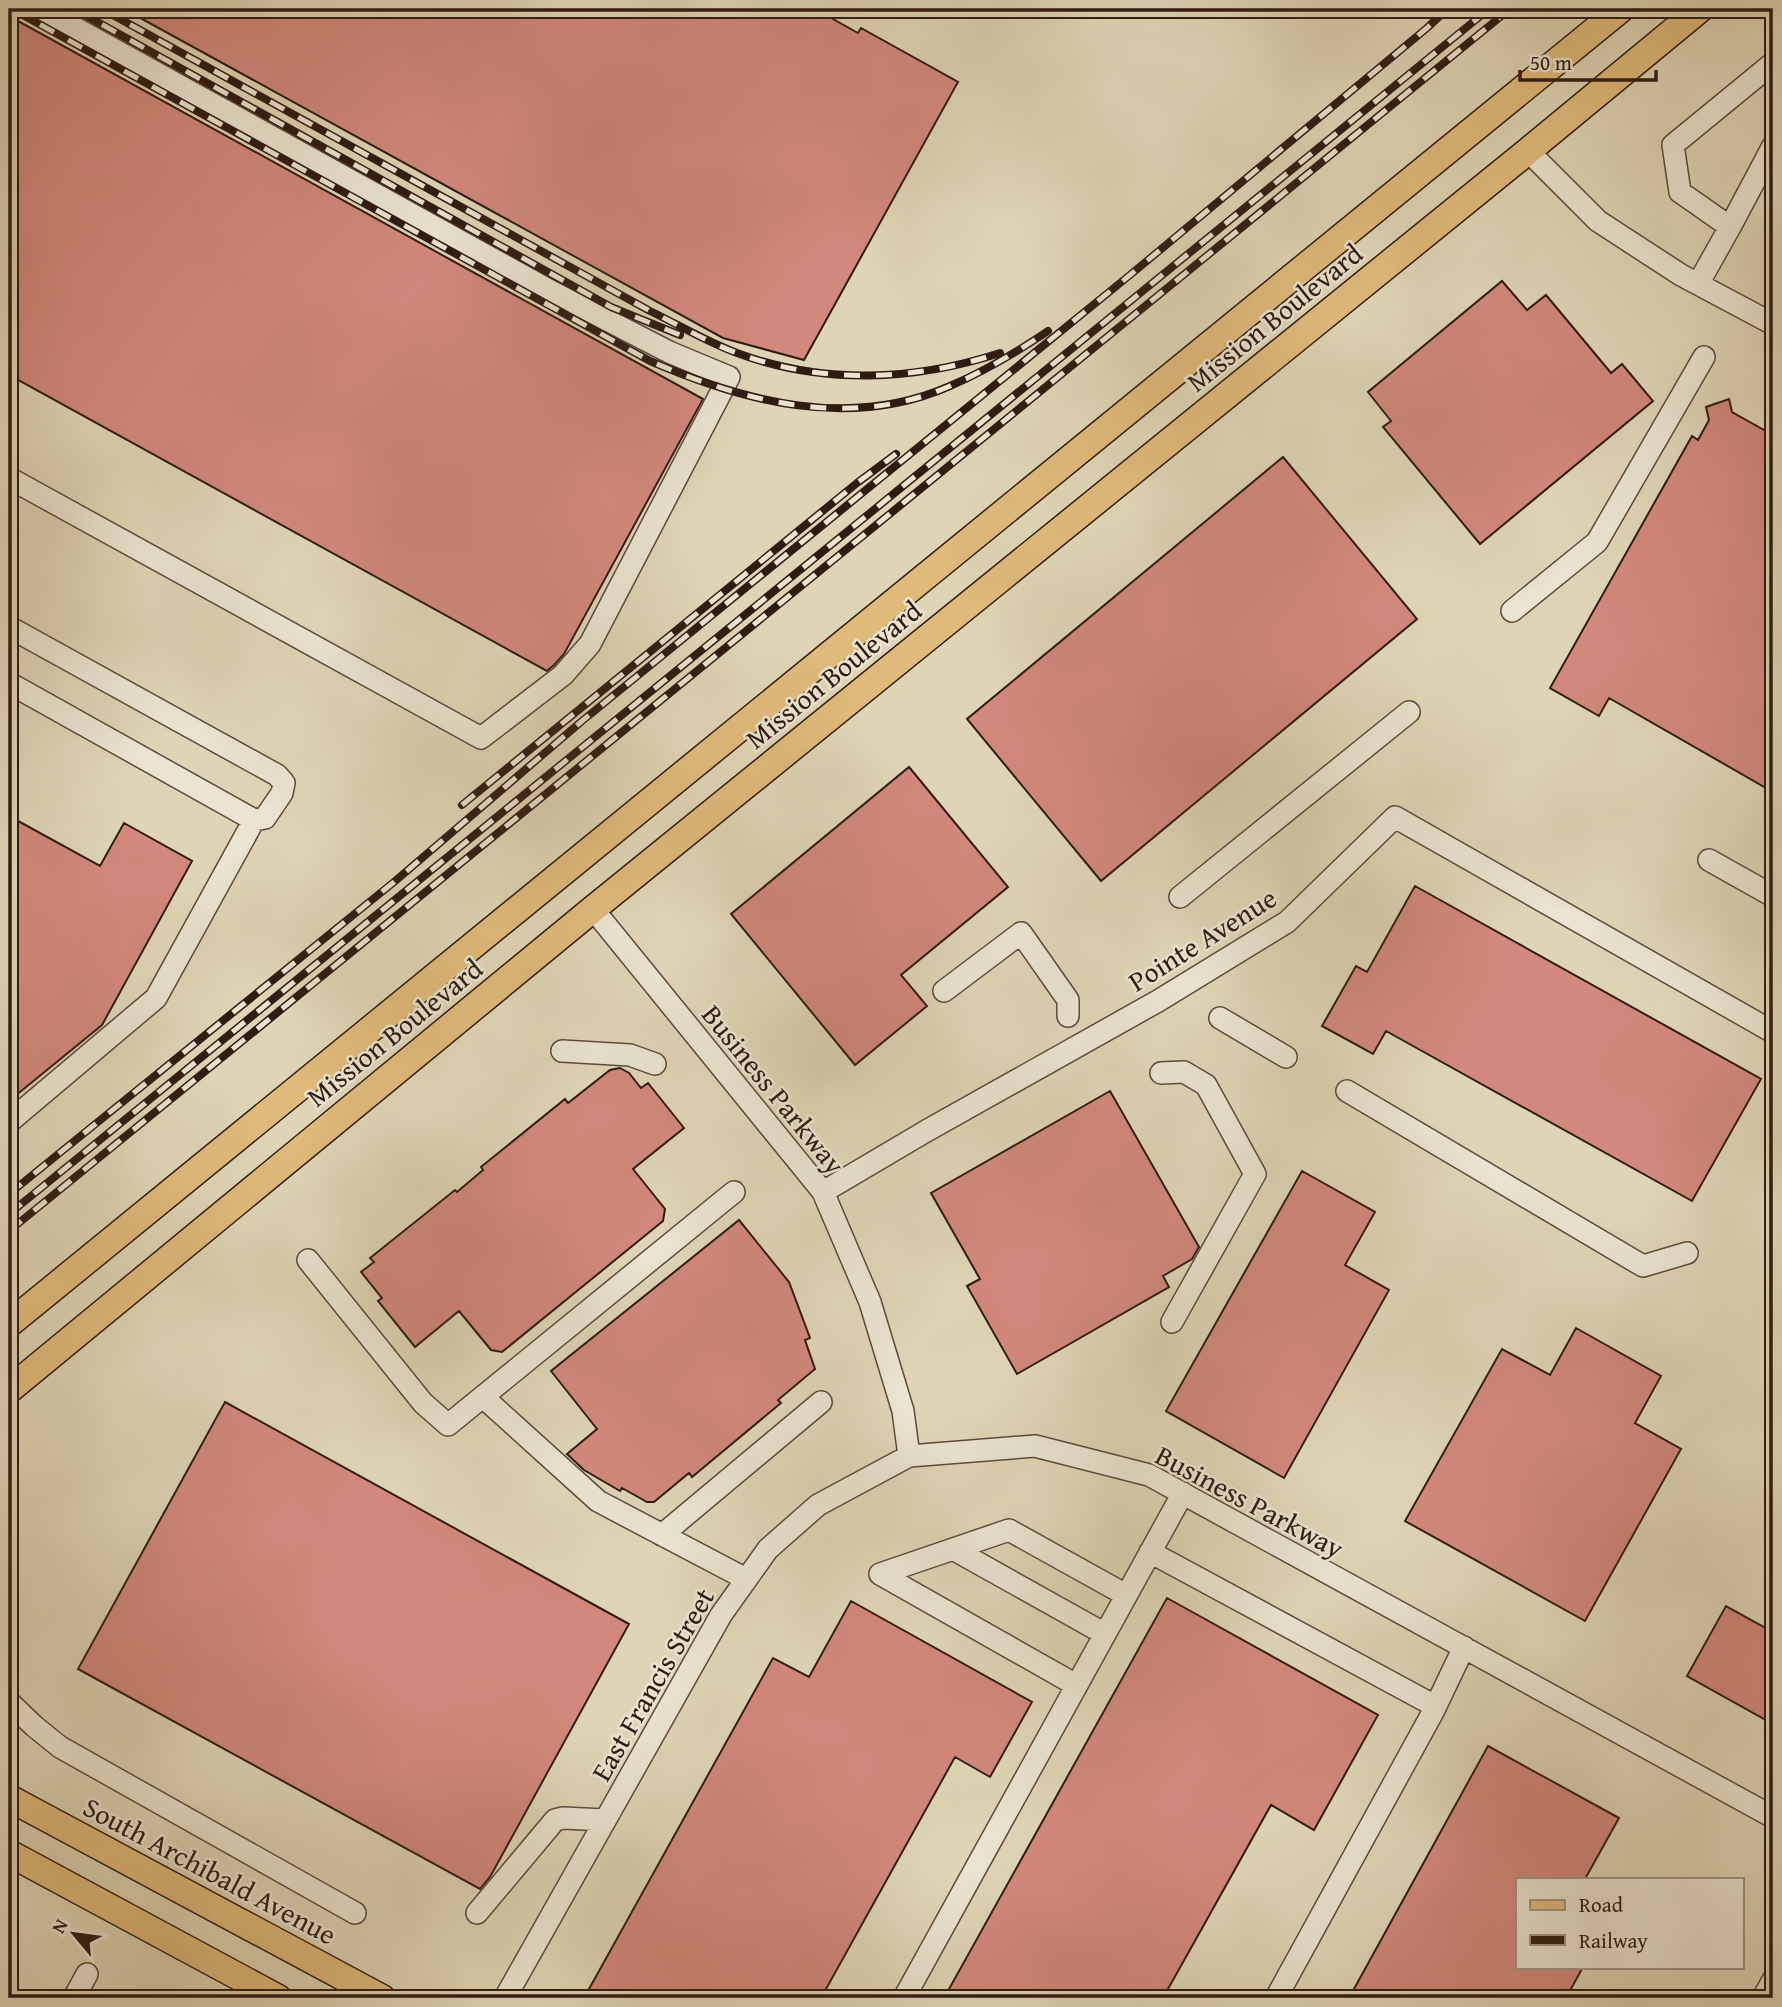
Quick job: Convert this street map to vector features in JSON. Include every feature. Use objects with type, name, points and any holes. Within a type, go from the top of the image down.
[{"type":"main road","name":"Mission Boulevard","points":[[9,1324],[1620,9]]},
{"type":"main road","name":"Mission Boulevard","points":[[9,1391],[593,909],[1700,9]]},
{"type":"main road","name":"South Archibald Avenue","points":[[9,1798],[382,1998]]},
{"type":"main road","points":[[9,1853],[278,1998]]},
{"type":"street","points":[[9,478],[481,738],[563,675],[590,644],[729,377],[669,352],[545,288],[41,9]]},
{"type":"street","points":[[1730,227],[1680,192],[1673,145],[1773,63]]},
{"type":"street","points":[[1698,284],[1773,146]]},
{"type":"street","points":[[1528,151],[1598,221],[1698,284],[1773,324]]},
{"type":"street","points":[[1512,611],[1597,542],[1704,357]]},
{"type":"street","points":[[9,627],[277,775],[284,783],[282,793],[265,818],[254,820],[9,683]]},
{"type":"street","points":[[1180,897],[1409,712]]},
{"type":"street","name":"Pointe Avenue","points":[[822,1192],[1158,1001],[1287,922],[1395,817],[1773,1032]]},
{"type":"street","points":[[9,1122],[156,998],[254,820]]},
{"type":"street","points":[[1709,860],[1773,896]]},
{"type":"street","name":"Business Parkway","points":[[593,909],[822,1192],[870,1302],[904,1411],[909,1456],[1035,1446],[1149,1475],[1773,1816]]},
{"type":"street","points":[[944,991],[1021,933],[1068,1000],[1068,1016]]},
{"type":"street","points":[[1220,1018],[1286,1057]]},
{"type":"street","points":[[562,1051],[630,1055],[655,1064]]},
{"type":"street","points":[[1161,1073],[1184,1072],[1206,1085],[1255,1174],[1172,1321]]},
{"type":"street","points":[[1347,1091],[1643,1266],[1687,1253]]},
{"type":"street","points":[[308,1259],[424,1403],[449,1425],[734,1192]]},
{"type":"street","points":[[483,1396],[598,1501],[746,1580]]},
{"type":"street","points":[[663,1535],[821,1402]]},
{"type":"street","name":"East Francis Street","points":[[505,1998],[721,1615],[768,1549],[818,1505],[909,1456]]},
{"type":"street","points":[[904,1998],[1182,1493]]},
{"type":"street","points":[[1076,1685],[880,1574],[1009,1530],[1126,1595]]},
{"type":"street","points":[[953,1549],[1105,1634]]},
{"type":"street","points":[[1150,1552],[1435,1706]]},
{"type":"street","points":[[1276,1998],[1435,1706],[1464,1647]]},
{"type":"street","points":[[9,1702],[60,1747],[355,1913]]},
{"type":"street","points":[[477,1913],[489,1902],[555,1820],[605,1820]]},
{"type":"street","points":[[74,1998],[87,1974]]},
{"type":"street","points":[[1763,1998],[1773,1980]]},
{"type":"building","points":[[124,9],[815,9],[858,33],[861,28],[958,82],[804,360],[723,338]]},
{"type":"building","points":[[9,16],[703,399],[564,654],[547,671],[9,375]]},
{"type":"building","points":[[1502,281],[1527,310],[1546,295],[1611,373],[1622,364],[1653,401],[1480,544],[1383,427],[1391,421],[1368,392]]},
{"type":"building","points":[[1729,399],[1732,412],[1773,435],[1773,792],[1609,698],[1599,716],[1550,688],[1692,436],[1698,440],[1709,420],[1706,407]]},
{"type":"building","points":[[1283,457],[1417,619],[1101,881],[967,719]]},
{"type":"building","points":[[909,767],[1008,887],[901,975],[927,1006],[855,1065],[731,914]]},
{"type":"building","points":[[9,816],[100,866],[124,823],[192,861],[102,1025],[9,1101]]},
{"type":"building","points":[[1415,886],[1761,1079],[1692,1201],[1386,1031],[1373,1054],[1322,1026],[1356,966],[1367,972]]},
{"type":"building","points":[[620,1068],[629,1073],[641,1088],[648,1083],[684,1128],[633,1169],[665,1209],[663,1221],[502,1352],[491,1350],[459,1311],[415,1347],[378,1301],[382,1298],[361,1272],[374,1262],[370,1258],[455,1190],[457,1192],[483,1170],[481,1167],[565,1099],[568,1103],[610,1070]]},
{"type":"building","points":[[1110,1091],[1199,1247],[1192,1259],[1163,1276],[1169,1287],[1017,1374],[967,1286],[980,1279],[931,1193]]},
{"type":"building","points":[[1302,1171],[1375,1212],[1345,1265],[1389,1290],[1284,1478],[1166,1411]]},
{"type":"building","points":[[739,1220],[789,1282],[810,1338],[805,1340],[815,1369],[778,1400],[781,1403],[692,1477],[689,1473],[654,1502],[647,1502],[622,1488],[620,1491],[584,1470],[567,1454],[597,1429],[551,1371]]},
{"type":"building","points":[[1576,1328],[1661,1376],[1635,1423],[1681,1449],[1585,1621],[1405,1521],[1502,1349],[1550,1375]]},
{"type":"building","points":[[225,1402],[629,1624],[490,1877],[480,1889],[78,1669]]},
{"type":"building","points":[[1167,1598],[1378,1715],[1314,1830],[1271,1805],[1163,1998],[944,1998]]},
{"type":"building","points":[[851,1601],[1032,1702],[990,1777],[955,1757],[821,1998],[584,1998],[773,1658],[809,1677]]},
{"type":"building","points":[[1726,1606],[1773,1632],[1773,1724],[1687,1676]]},
{"type":"building","points":[[1488,1746],[1619,1818],[1586,1878],[1516,1878],[1516,1968],[1582,1968],[1566,1998],[1349,1998]]},
{"type":"railway","points":[[12,9],[650,361],[723,388],[760,399],[798,405],[836,408],[874,406],[912,399],[950,386],[1001,361],[1048,331]]},
{"type":"railway","points":[[74,9],[611,307],[680,335]]},
{"type":"railway","points":[[102,9],[650,311],[737,353],[802,370],[869,376],[935,369],[1000,353]]},
{"type":"railway","points":[[9,1194],[394,882],[582,721],[1130,275],[1447,9]]},
{"type":"railway","points":[[9,1214],[1489,9]]},
{"type":"railway","points":[[9,1231],[1510,9]]},
{"type":"railway","points":[[462,805],[896,454]]}]
